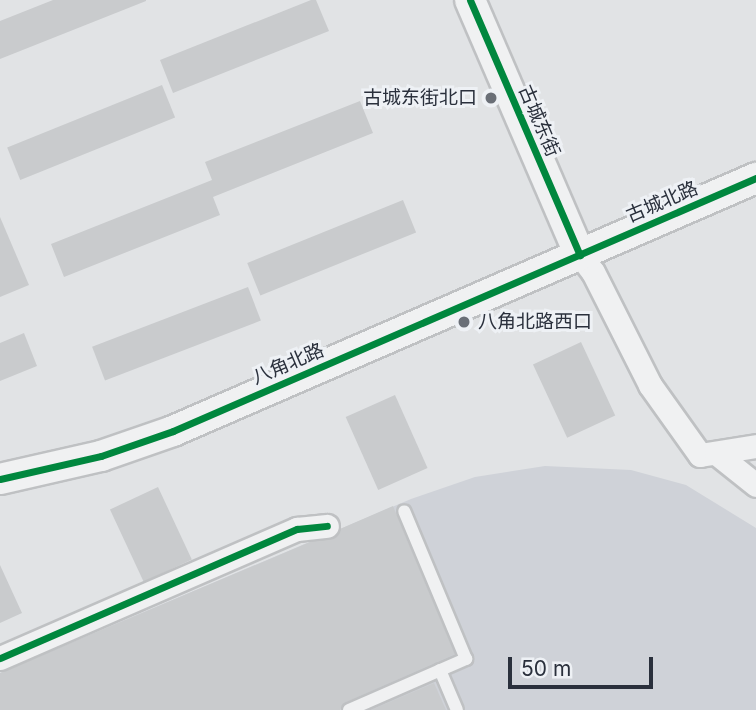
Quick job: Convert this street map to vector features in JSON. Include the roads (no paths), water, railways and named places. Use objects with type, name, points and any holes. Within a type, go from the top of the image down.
[{"type":"street","name":"古城东街","points":[[470,0],[580,255]]},
{"type":"street","name":"古城北路","points":[[580,255],[756,178]]},
{"type":"street","points":[[580,255],[593,272],[650,385],[700,456],[756,446]]},
{"type":"street","name":"八角北路","points":[[0,479],[101,456],[173,431],[580,255]]},
{"type":"street","points":[[716,453],[756,485]]},
{"type":"street","points":[[0,659],[297,529],[327,526]]},
{"type":"lane","points":[[349,710],[466,659],[404,511]]},
{"type":"lane","points":[[440,670],[457,710]]},
{"type":"place","name":"古城东街北口","points":[[491,98]]},
{"type":"place","name":"八角北路西口","points":[[464,322]]}]
